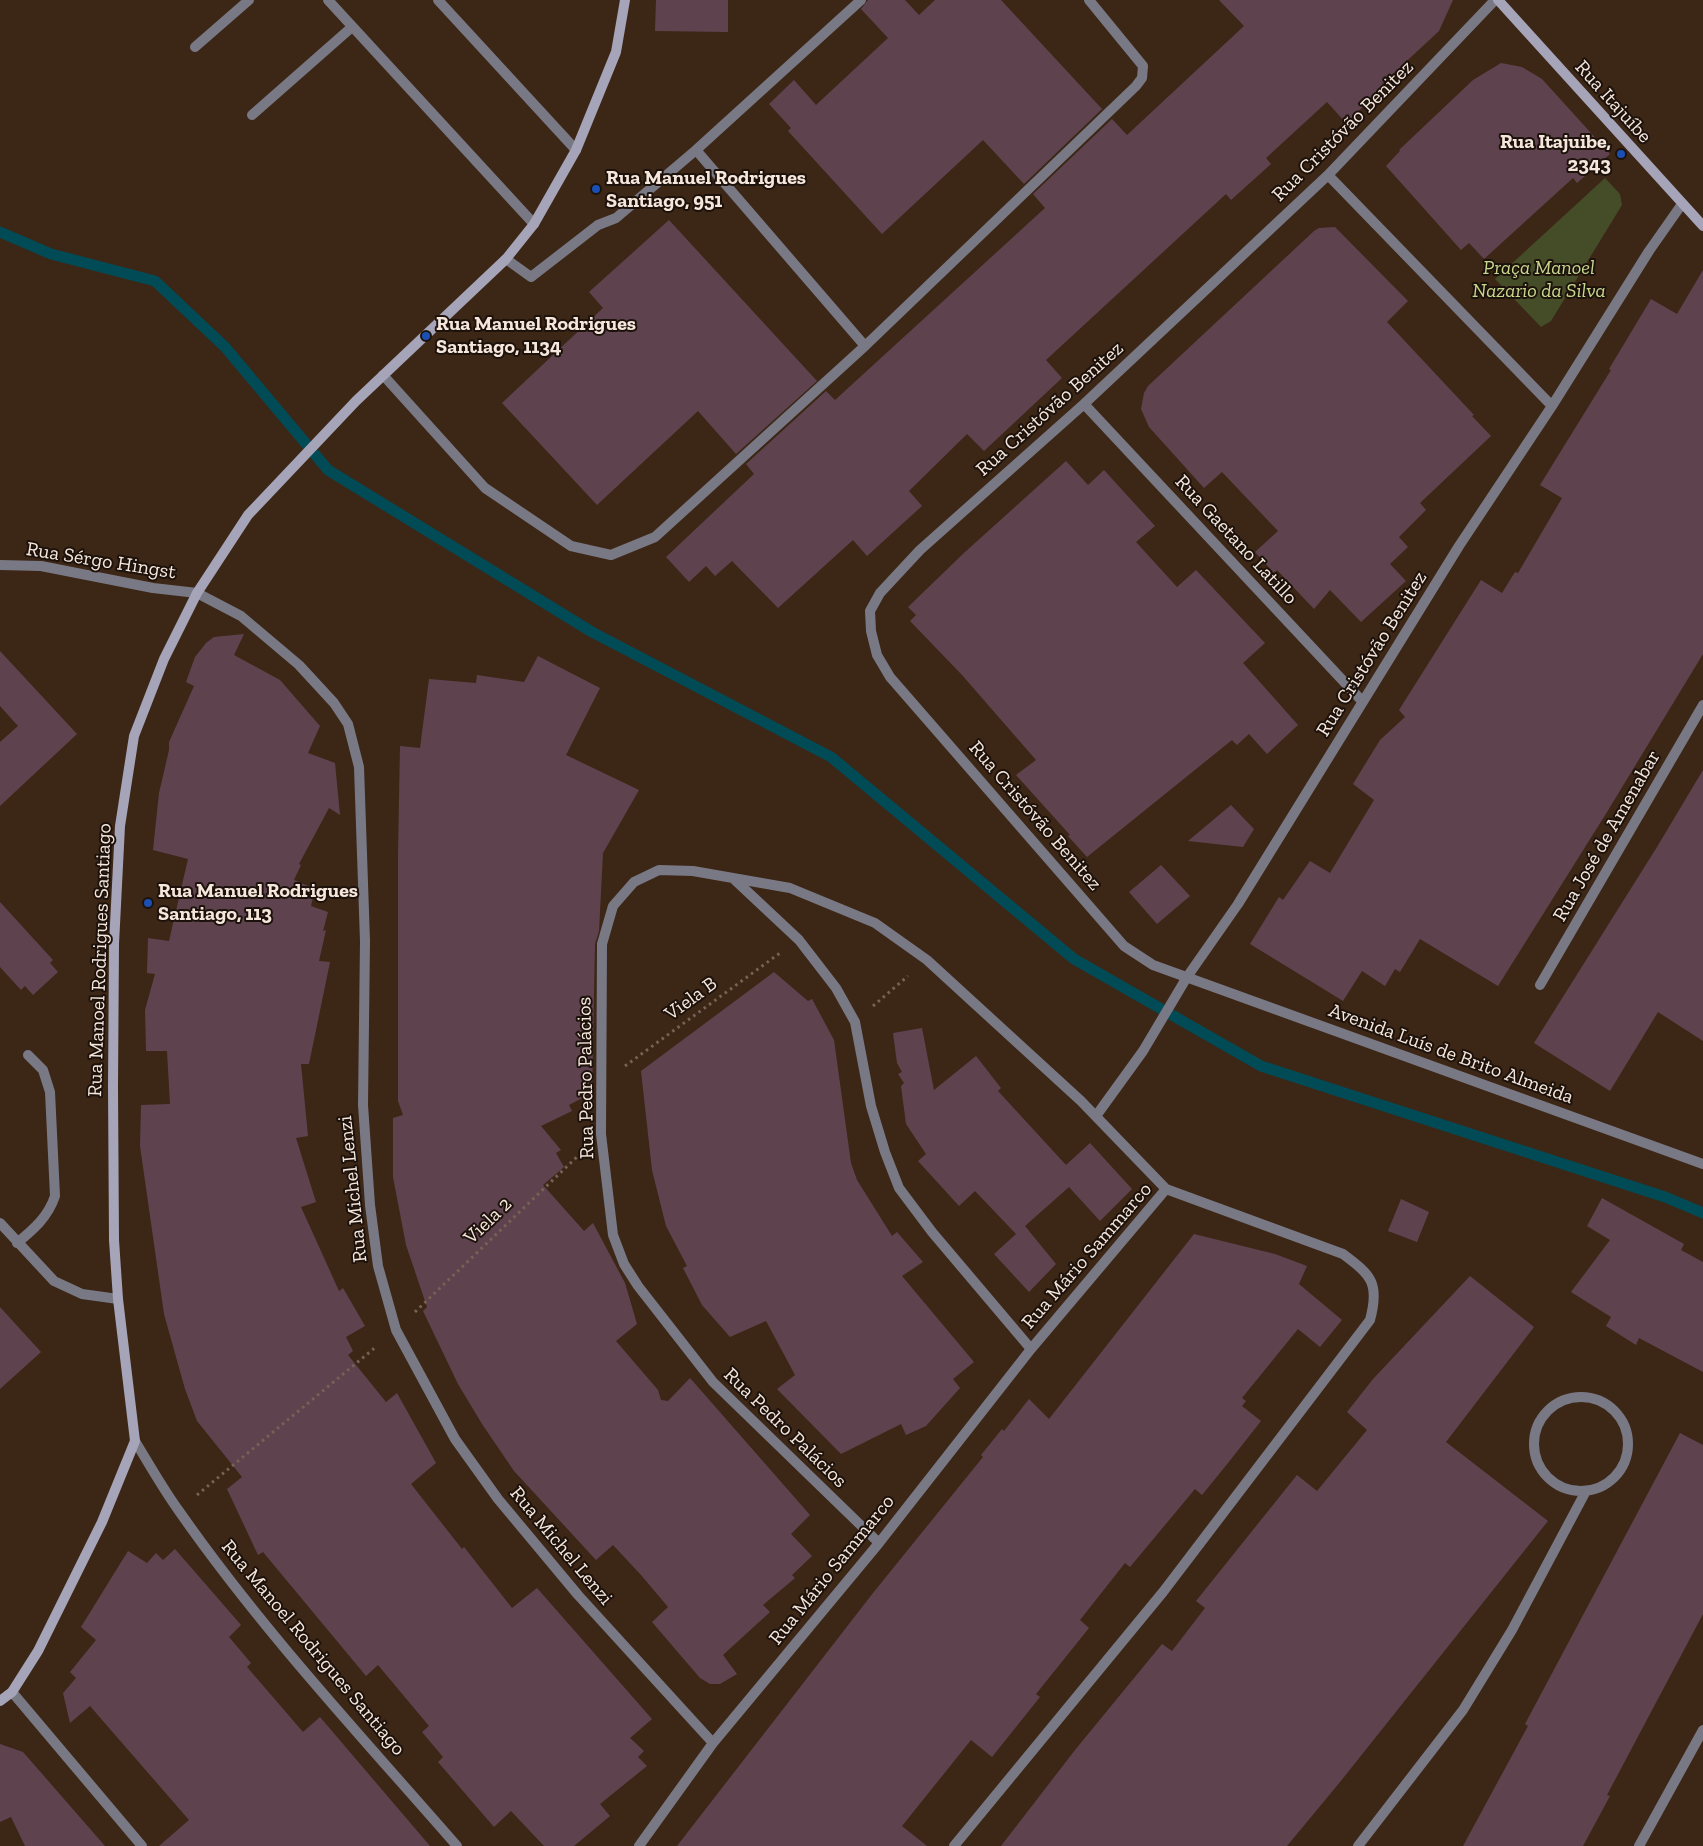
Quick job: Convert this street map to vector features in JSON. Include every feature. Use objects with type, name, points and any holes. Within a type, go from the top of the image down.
[{"type":"main road","name":"Rua Manoel Rodrigues Santiago","points":[[0,1701],[12,1692],[38,1651],[102,1522],[135,1441],[118,1298],[114,1240],[113,1077],[114,944],[120,826],[134,736],[164,659],[197,593],[248,515],[356,401],[506,259],[534,224],[576,150],[616,52],[624,0]]},
{"type":"main road","name":"Rua Itajuíbe","points":[[1497,0],[1703,226]]},
{"type":"street","points":[[195,47],[249,0]]},
{"type":"street","points":[[328,0],[534,224]]},
{"type":"street","points":[[438,0],[576,150]]},
{"type":"street","points":[[506,259],[531,277],[598,224],[616,218],[696,150],[861,0]]},
{"type":"street","points":[[383,375],[485,488],[571,546],[611,555],[655,537],[865,346],[1142,78],[1144,66],[1089,0]]},
{"type":"street","name":"Rua Cristóvão Benitez","points":[[1497,0],[1328,176],[1084,404],[920,550],[887,586],[870,611],[871,631],[876,655],[890,676],[1124,946],[1153,965],[1187,977],[1238,904],[1459,546],[1552,406],[1649,251],[1682,204]]},
{"type":"street","points":[[252,115],[352,27]]},
{"type":"street","points":[[696,150],[865,346]]},
{"type":"street","points":[[1328,176],[1552,406]]},
{"type":"street","name":"Rua Gaetano Latillo","points":[[1084,404],[1362,701]]},
{"type":"street","name":"Rua Sérgo Hingst","points":[[0,565],[41,566],[153,588],[197,593]]},
{"type":"street","name":"Rua Michel Lenzi","points":[[197,593],[241,616],[299,665],[334,703],[348,724],[359,767],[365,941],[363,1105],[370,1205],[378,1266],[396,1330],[454,1439],[498,1499],[578,1595],[713,1743]]},
{"type":"street","name":"Rua José de Amenabar","points":[[1540,985],[1703,705]]},
{"type":"street","name":"Rua Pedro Palácios","points":[[879,1542],[713,1382],[638,1286],[624,1264],[613,1235],[601,1134],[602,944],[613,906],[634,882],[659,870],[693,872],[790,888],[820,898],[875,923],[927,960],[1096,1116],[1166,1190]]},
{"type":"street","points":[[735,880],[799,940],[836,988],[855,1022],[871,1106],[899,1188],[932,1232],[1031,1349]]},
{"type":"street","points":[[1096,1116],[1143,1051],[1187,977]]},
{"type":"street","name":"Avenida Luís de Brito Almeida","points":[[1187,977],[1703,1164]]},
{"type":"street","points":[[17,1243],[39,1225],[51,1209],[55,1196],[50,1092],[42,1070],[28,1056]]},
{"type":"street","name":"Rua Mário Sammarco","points":[[639,1846],[713,1743],[879,1542],[1031,1349],[1166,1190],[1343,1254],[1365,1270],[1374,1286],[1375,1301],[1370,1320],[1163,1592],[954,1846]]},
{"type":"street","points":[[0,1223],[54,1281],[82,1294],[118,1298]]},
{"type":"street","points":[[1358,1846],[1462,1710],[1512,1630],[1586,1491],[1604,1485],[1618,1474],[1625,1461],[1628,1447],[1627,1432],[1621,1419],[1611,1408],[1597,1400],[1581,1398],[1564,1401],[1550,1409],[1540,1421],[1535,1436],[1534,1453],[1541,1469],[1553,1482],[1570,1490],[1586,1491]]},
{"type":"street","name":"Rua Manoel Rodrigues Santiago","points":[[135,1441],[178,1511],[277,1640],[457,1846]]},
{"type":"street","points":[[12,1692],[142,1846]]},
{"type":"street","points":[[1639,1846],[1703,1730]]},
{"type":"path","name":"Viela B","points":[[601,1083],[799,940]]},
{"type":"path","points":[[855,1022],[927,960]]},
{"type":"path","name":"Viela 2","points":[[178,1511],[396,1330],[601,1134]]},
{"type":"green space","name":"Praça Manoel Nazario da Silva","points":[[1605,178],[1620,194],[1622,205],[1551,321],[1541,327],[1495,279]]},
{"type":"building","points":[[656,0],[728,0],[728,32],[655,31]]},
{"type":"building","points":[[868,0],[905,0],[919,15],[935,0],[1001,0],[1102,109],[1024,184],[983,140],[882,234],[788,131],[791,128],[769,104],[794,80],[816,105],[888,38],[861,9]]},
{"type":"building","points":[[1219,0],[1453,0],[1439,31],[1382,84],[1384,87],[1346,123],[1327,102],[1266,158],[1271,164],[1231,200],[1226,194],[1046,360],[1062,378],[984,451],[967,434],[909,491],[922,506],[867,556],[853,540],[778,608],[732,561],[715,576],[706,566],[689,582],[666,557],[754,474],[746,464],[826,391],[835,400],[1045,208],[1033,194],[1112,119],[1127,135],[1244,26]]},
{"type":"building","points":[[1501,63],[1522,67],[1542,79],[1610,154],[1577,183],[1573,178],[1484,259],[1469,243],[1461,250],[1386,166],[1399,150],[1473,80]]},
{"type":"building","points":[[669,220],[817,381],[736,454],[698,411],[597,505],[502,403],[603,308],[589,292]]},
{"type":"building","points":[[1335,227],[1408,301],[1387,322],[1474,415],[1472,416],[1491,436],[1420,503],[1426,510],[1399,537],[1408,547],[1390,564],[1406,581],[1361,622],[1330,590],[1314,609],[1277,570],[1274,573],[1255,552],[1278,531],[1222,472],[1204,488],[1149,427],[1141,409],[1144,393],[1148,386],[1314,231],[1319,228]]},
{"type":"building","points":[[1703,270],[1703,654],[1498,986],[1420,939],[1400,972],[1395,969],[1385,986],[1362,971],[1343,1001],[1250,944],[1279,897],[1283,900],[1310,861],[1330,873],[1374,800],[1353,784],[1380,740],[1405,717],[1399,710],[1481,580],[1502,593],[1515,572],[1518,573],[1562,498],[1540,485],[1611,370],[1609,369],[1651,299],[1677,314]]},
{"type":"building","points":[[1066,461],[1088,485],[1104,470],[1155,526],[1136,542],[1177,587],[1196,570],[1265,643],[1243,663],[1298,725],[1267,754],[1249,734],[1237,745],[1232,740],[1087,857],[1068,836],[1070,835],[1016,775],[1036,760],[962,675],[910,621],[916,615],[908,607],[965,552]]},
{"type":"building","points":[[244,634],[234,655],[280,680],[320,726],[308,753],[335,763],[340,815],[329,808],[299,864],[301,865],[294,880],[315,889],[311,906],[328,912],[319,961],[330,962],[309,1064],[301,1064],[308,1136],[296,1138],[316,1202],[301,1207],[339,1291],[343,1288],[365,1326],[346,1337],[353,1351],[348,1355],[386,1402],[397,1393],[436,1463],[411,1484],[462,1549],[464,1547],[512,1608],[537,1588],[652,1719],[630,1738],[644,1751],[638,1757],[647,1766],[600,1804],[610,1816],[574,1846],[544,1846],[511,1811],[494,1827],[438,1762],[443,1757],[422,1732],[429,1726],[378,1665],[366,1676],[263,1552],[258,1555],[227,1489],[242,1477],[197,1421],[185,1389],[164,1314],[140,1146],[141,1105],[170,1104],[167,1051],[146,1051],[145,1010],[155,974],[147,973],[148,938],[169,941],[188,859],[153,850],[159,793],[169,750],[169,742],[194,686],[186,682],[195,657],[206,643],[214,637]]},
{"type":"building","points":[[0,651],[77,734],[0,806],[0,742],[18,726],[0,706]]},
{"type":"building","points":[[538,656],[600,688],[566,755],[639,790],[603,853],[599,931],[595,944],[592,1093],[569,1105],[572,1111],[541,1126],[561,1150],[556,1153],[564,1167],[543,1185],[584,1231],[593,1223],[625,1283],[637,1324],[616,1341],[658,1390],[661,1400],[668,1401],[690,1378],[810,1515],[791,1534],[812,1556],[792,1575],[795,1578],[763,1605],[770,1612],[723,1655],[737,1674],[720,1684],[710,1684],[700,1678],[652,1622],[668,1607],[641,1575],[613,1545],[596,1560],[514,1471],[482,1424],[458,1384],[423,1311],[427,1307],[406,1245],[393,1177],[393,1118],[403,1115],[398,1101],[400,746],[420,748],[429,679],[476,683],[477,675],[524,682]]},
{"type":"building","points":[[1703,770],[1703,1041],[1658,1012],[1610,1091],[1534,1043]]},
{"type":"building","points":[[1231,805],[1254,829],[1243,847],[1188,841]]},
{"type":"building","points":[[1161,865],[1190,896],[1157,924],[1129,892]]},
{"type":"building","points":[[0,902],[53,960],[50,963],[58,972],[33,995],[25,986],[21,990],[0,967]]},
{"type":"building","points":[[774,972],[808,1001],[812,999],[834,1040],[851,1163],[857,1180],[892,1236],[897,1232],[923,1262],[902,1276],[974,1362],[953,1379],[960,1388],[926,1426],[906,1435],[901,1424],[841,1454],[777,1389],[795,1375],[766,1321],[730,1337],[702,1305],[683,1268],[687,1266],[666,1226],[652,1170],[641,1071]]},
{"type":"building","points":[[922,1028],[934,1090],[976,1056],[1001,1088],[998,1091],[1066,1165],[1090,1143],[1132,1189],[1100,1221],[1069,1187],[1025,1226],[1056,1264],[1029,1292],[994,1254],[1016,1234],[975,1191],[959,1206],[918,1161],[926,1154],[906,1124],[901,1086],[904,1083],[898,1074],[902,1072],[897,1063],[893,1033]]},
{"type":"building","points":[[1602,1198],[1684,1244],[1681,1250],[1703,1262],[1703,1372],[1639,1338],[1636,1345],[1606,1326],[1611,1317],[1571,1292],[1610,1240],[1587,1226]]},
{"type":"building","points":[[1401,1199],[1429,1212],[1417,1242],[1388,1231]]},
{"type":"building","points":[[1194,1234],[1275,1254],[1307,1266],[1299,1284],[1342,1320],[1320,1347],[1298,1329],[1242,1398],[1246,1401],[1242,1406],[1261,1421],[1228,1463],[1202,1495],[1195,1489],[1130,1567],[1125,1563],[1080,1620],[1089,1628],[1036,1694],[1040,1697],[992,1757],[971,1740],[902,1826],[927,1846],[677,1846],[873,1593],[983,1457],[981,1455],[1002,1429],[1004,1431],[1029,1399],[1049,1419]]},
{"type":"building","points":[[1470,1276],[1534,1327],[1446,1442],[1548,1521],[1340,1782],[1287,1846],[1001,1846],[1075,1750],[1162,1644],[1172,1651],[1205,1608],[1196,1601],[1297,1475],[1317,1491],[1367,1430],[1347,1412],[1373,1379]]},
{"type":"building","points":[[0,1307],[41,1352],[0,1389]]},
{"type":"building","points":[[1680,1433],[1703,1445],[1703,1614],[1607,1795],[1610,1796],[1583,1846],[1463,1846],[1528,1726],[1525,1724]]},
{"type":"building","points":[[175,1549],[241,1625],[229,1637],[251,1663],[247,1667],[303,1732],[320,1717],[430,1846],[159,1846],[189,1820],[90,1706],[70,1723],[63,1693],[76,1678],[70,1672],[96,1640],[81,1627],[128,1551],[147,1563],[156,1553],[163,1560]]},
{"type":"building","points":[[0,1744],[23,1752],[105,1846],[25,1846],[11,1817],[0,1822]]},
{"type":"waterway","points":[[0,232],[51,254],[155,281],[225,347],[328,470],[592,632],[831,757],[1074,959],[1261,1066],[1665,1197],[1703,1213]]},
{"type":"place","name":"Rua Itajuibe, 2343","points":[[1621,154]]},
{"type":"place","name":"Rua Manuel Rodrigues Santiago, 951","points":[[596,189]]},
{"type":"place","name":"Rua Manuel Rodrigues Santiago, 1134","points":[[426,336]]},
{"type":"place","name":"Rua Manuel Rodrigues Santiago, 113","points":[[148,903]]}]
